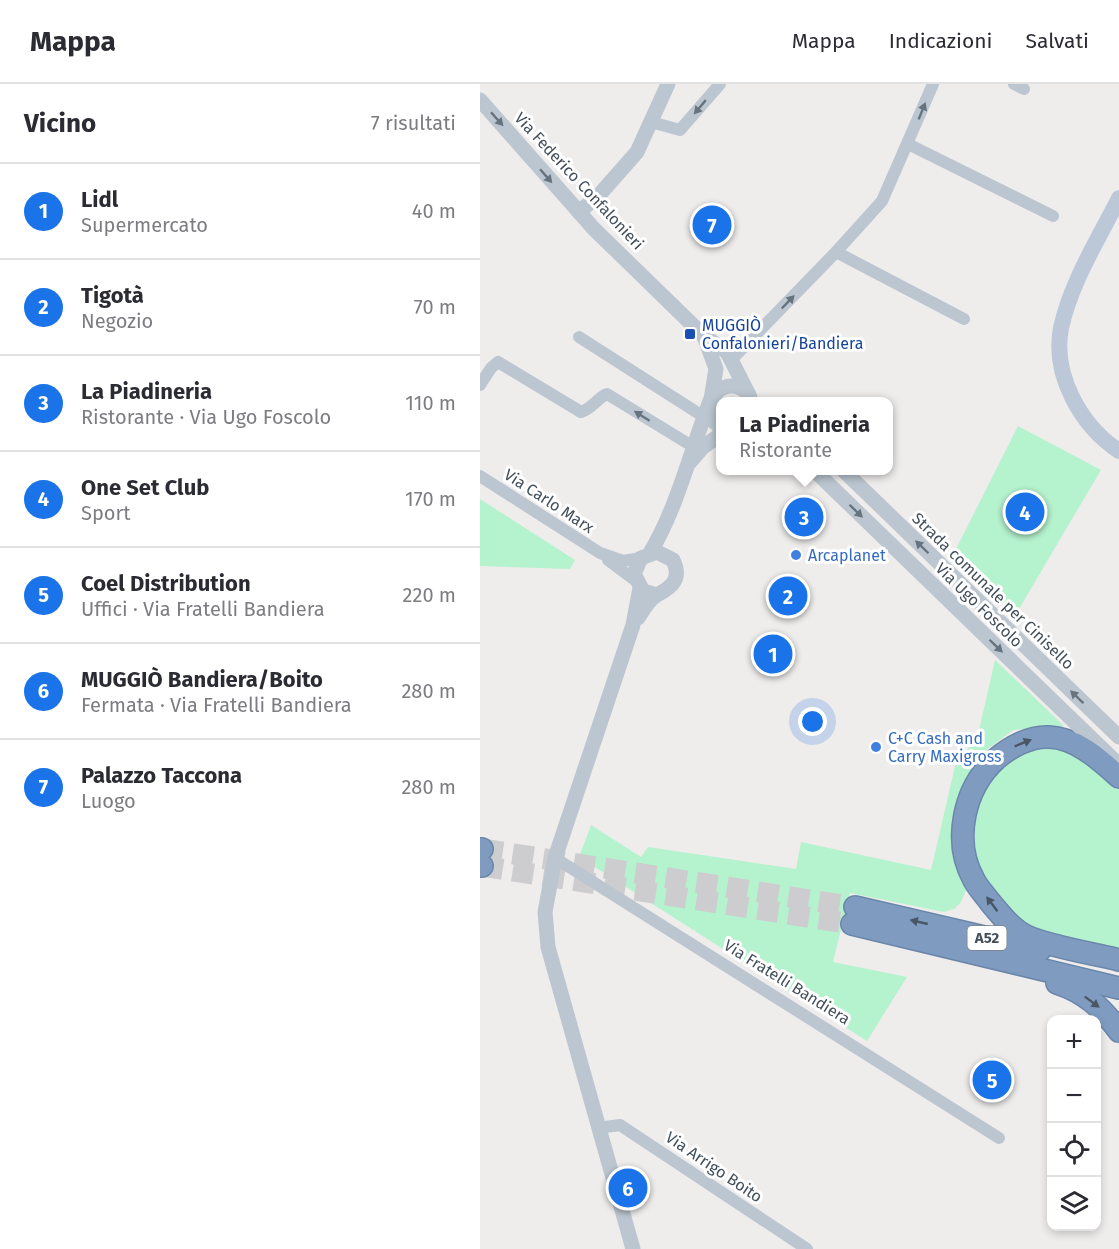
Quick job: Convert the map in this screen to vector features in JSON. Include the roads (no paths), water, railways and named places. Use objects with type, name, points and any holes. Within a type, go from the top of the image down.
[{"type":"highway","points":[[1119,777],[1086,750],[1066,741],[1049,737],[1032,739],[1002,753],[986,768],[970,796],[963,833],[964,848],[974,880],[1001,915],[1026,936],[1119,960]]},
{"type":"highway","name":"A52","points":[[1119,969],[853,915],[1024,965],[1119,988]]},
{"type":"highway","points":[[1024,965],[1031,976],[1065,986],[1087,997],[1103,1010],[1119,1031]]},
{"type":"main road","points":[[1119,198],[1073,291],[1061,330],[1063,371],[1077,408],[1093,428],[1119,451]]},
{"type":"street","points":[[579,212],[600,194],[637,152],[668,84]]},
{"type":"street","points":[[651,122],[680,130],[720,84]]},
{"type":"street","points":[[732,359],[882,201],[933,84]]},
{"type":"street","name":"Via Federico Confalonieri","points":[[480,100],[579,212],[704,336],[723,348],[732,359],[751,397]]},
{"type":"street","points":[[908,144],[1053,216]]},
{"type":"street","points":[[836,252],[964,319]]},
{"type":"street","name":"Via Federico Confalonieri","points":[[704,336],[716,369],[710,400]]},
{"type":"street","points":[[579,337],[716,424]]},
{"type":"street","points":[[480,385],[491,368],[498,362],[581,412],[591,409],[600,397],[607,394],[692,446]]},
{"type":"street","points":[[633,1249],[548,947],[544,912],[555,858],[633,625],[638,585],[635,567],[646,556],[667,526],[692,446],[710,400],[717,391],[728,386],[740,387],[750,397]]},
{"type":"street","points":[[710,400],[711,416],[716,422]]},
{"type":"street","points":[[687,466],[703,447],[716,438]]},
{"type":"street","name":"Via Ugo Foscolo","points":[[818,475],[1119,765]]},
{"type":"street","name":"Strada comunale per Cinisello","points":[[847,475],[1119,737]]},
{"type":"street","name":"Via Carlo Marx","points":[[480,476],[600,553],[638,585]]},
{"type":"street","points":[[633,625],[657,595],[670,589],[674,583],[675,564],[667,526]]},
{"type":"street","name":"Via Carlo Marx","points":[[600,553],[623,561],[646,556]]},
{"type":"street","points":[[646,556],[664,554],[675,564]]},
{"type":"street","points":[[638,585],[650,594],[657,595]]},
{"type":"street","name":"Via Fratelli Bandiera","points":[[555,858],[999,1138]]},
{"type":"street","name":"Via Arrigo Boito","points":[[598,1128],[620,1125],[807,1249]]},
{"type":"tunnel","points":[[482,849],[855,907]]},
{"type":"tunnel","points":[[482,866],[852,924]]},
{"type":"place","name":"Palazzo Taccona","points":[[712,225]]},
{"type":"place","name":"MUGGIÒ Confalonieri/Bandiera","points":[[690,334]]},
{"type":"place","name":"One Set Club","points":[[1025,512]]},
{"type":"place","name":"La Piadineria","points":[[804,517]]},
{"type":"place","name":"Arcaplanet","points":[[796,555]]},
{"type":"place","name":"Tigotà","points":[[788,596]]},
{"type":"place","name":"Lidl","points":[[773,654]]},
{"type":"place","name":"C+C Cash and Carry Maxigross","points":[[876,747]]},
{"type":"place","name":"Coel Distribution","points":[[992,1080]]},
{"type":"place","name":"MUGGIÒ Bandiera/Boito","points":[[628,1188]]}]
